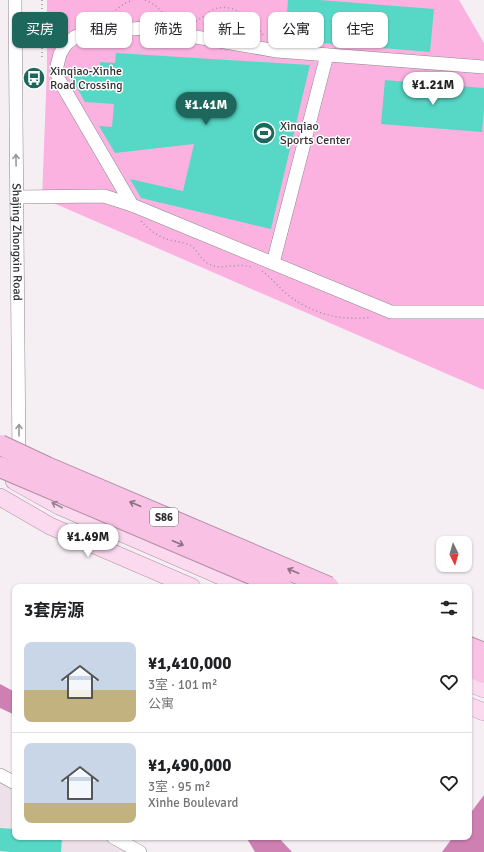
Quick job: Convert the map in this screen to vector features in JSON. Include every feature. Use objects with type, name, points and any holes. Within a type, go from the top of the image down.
[{"type":"highway","name":"S86","points":[[0,446],[322,584]]},
{"type":"highway","name":"S86","points":[[0,467],[275,584]]},
{"type":"highway","points":[[472,648],[484,653]]},
{"type":"highway","points":[[472,668],[484,673]]},
{"type":"main road","points":[[0,472],[59,506],[239,584]]},
{"type":"main road","points":[[5,501],[50,526],[185,584]]},
{"type":"main road","points":[[472,684],[484,689]]},
{"type":"main road","points":[[472,707],[484,712]]},
{"type":"street","name":"Shajing Zhongxin Road","points":[[15,0],[19,425],[18,483]]},
{"type":"street","points":[[132,29],[144,28],[277,51],[484,67]]},
{"type":"street","points":[[76,37],[66,44],[60,54],[57,66],[58,78],[132,205]]},
{"type":"street","points":[[273,263],[327,55]]},
{"type":"street","points":[[104,196],[115,176]]},
{"type":"street","points":[[17,197],[104,196],[132,205],[391,312],[484,312]]},
{"type":"street","points":[[0,775],[12,781]]},
{"type":"street","points":[[118,840],[140,852]]},
{"type":"path","points":[[42,0],[42,57]]},
{"type":"path","points":[[114,12],[125,3],[133,0]]},
{"type":"path","points":[[145,0],[154,4],[161,12]]},
{"type":"path","points":[[196,21],[218,7],[235,7],[244,13],[277,51]]},
{"type":"path","points":[[132,205],[140,219],[150,230],[165,238],[190,245],[203,260],[211,265],[221,267],[238,265],[254,268]]},
{"type":"path","points":[[258,270],[269,276],[296,301],[306,307],[326,314],[348,318],[359,318],[391,312]]},
{"type":"shaded area","name":"Xinqiao Sports Center","points":[[47,0],[459,0],[484,43],[484,390],[42,198],[47,48],[68,48],[68,12],[47,12]]},
{"type":"shaded area","points":[[0,684],[12,690],[12,714],[0,708]]},
{"type":"shaded area","points":[[0,782],[12,788],[12,840],[109,840],[131,852],[0,852]]},
{"type":"shaded area","points":[[484,795],[484,852],[442,852],[451,840],[472,840],[472,811]]},
{"type":"shaded area","points":[[248,840],[281,840],[292,852],[255,852]]},
{"type":"building","points":[[288,0],[319,0],[434,9],[430,52],[382,48],[388,48],[388,12],[332,12],[332,44],[324,43],[324,12],[287,12]]},
{"type":"building","points":[[116,53],[310,65],[271,229],[141,198],[130,179],[183,191],[194,144],[115,153],[99,126],[112,127],[114,104],[85,102],[68,72],[99,74],[100,62],[115,63]]},
{"type":"building","points":[[385,80],[484,88],[482,132],[381,124]]},
{"type":"building","points":[[0,828],[12,829],[12,840],[62,840],[61,852],[0,851]]},
{"type":"place","name":"Xinqiao-Xinhe Road Crossing","points":[[34,78]]},
{"type":"place","name":"Xinqiao Sports Center","points":[[264,133]]}]
